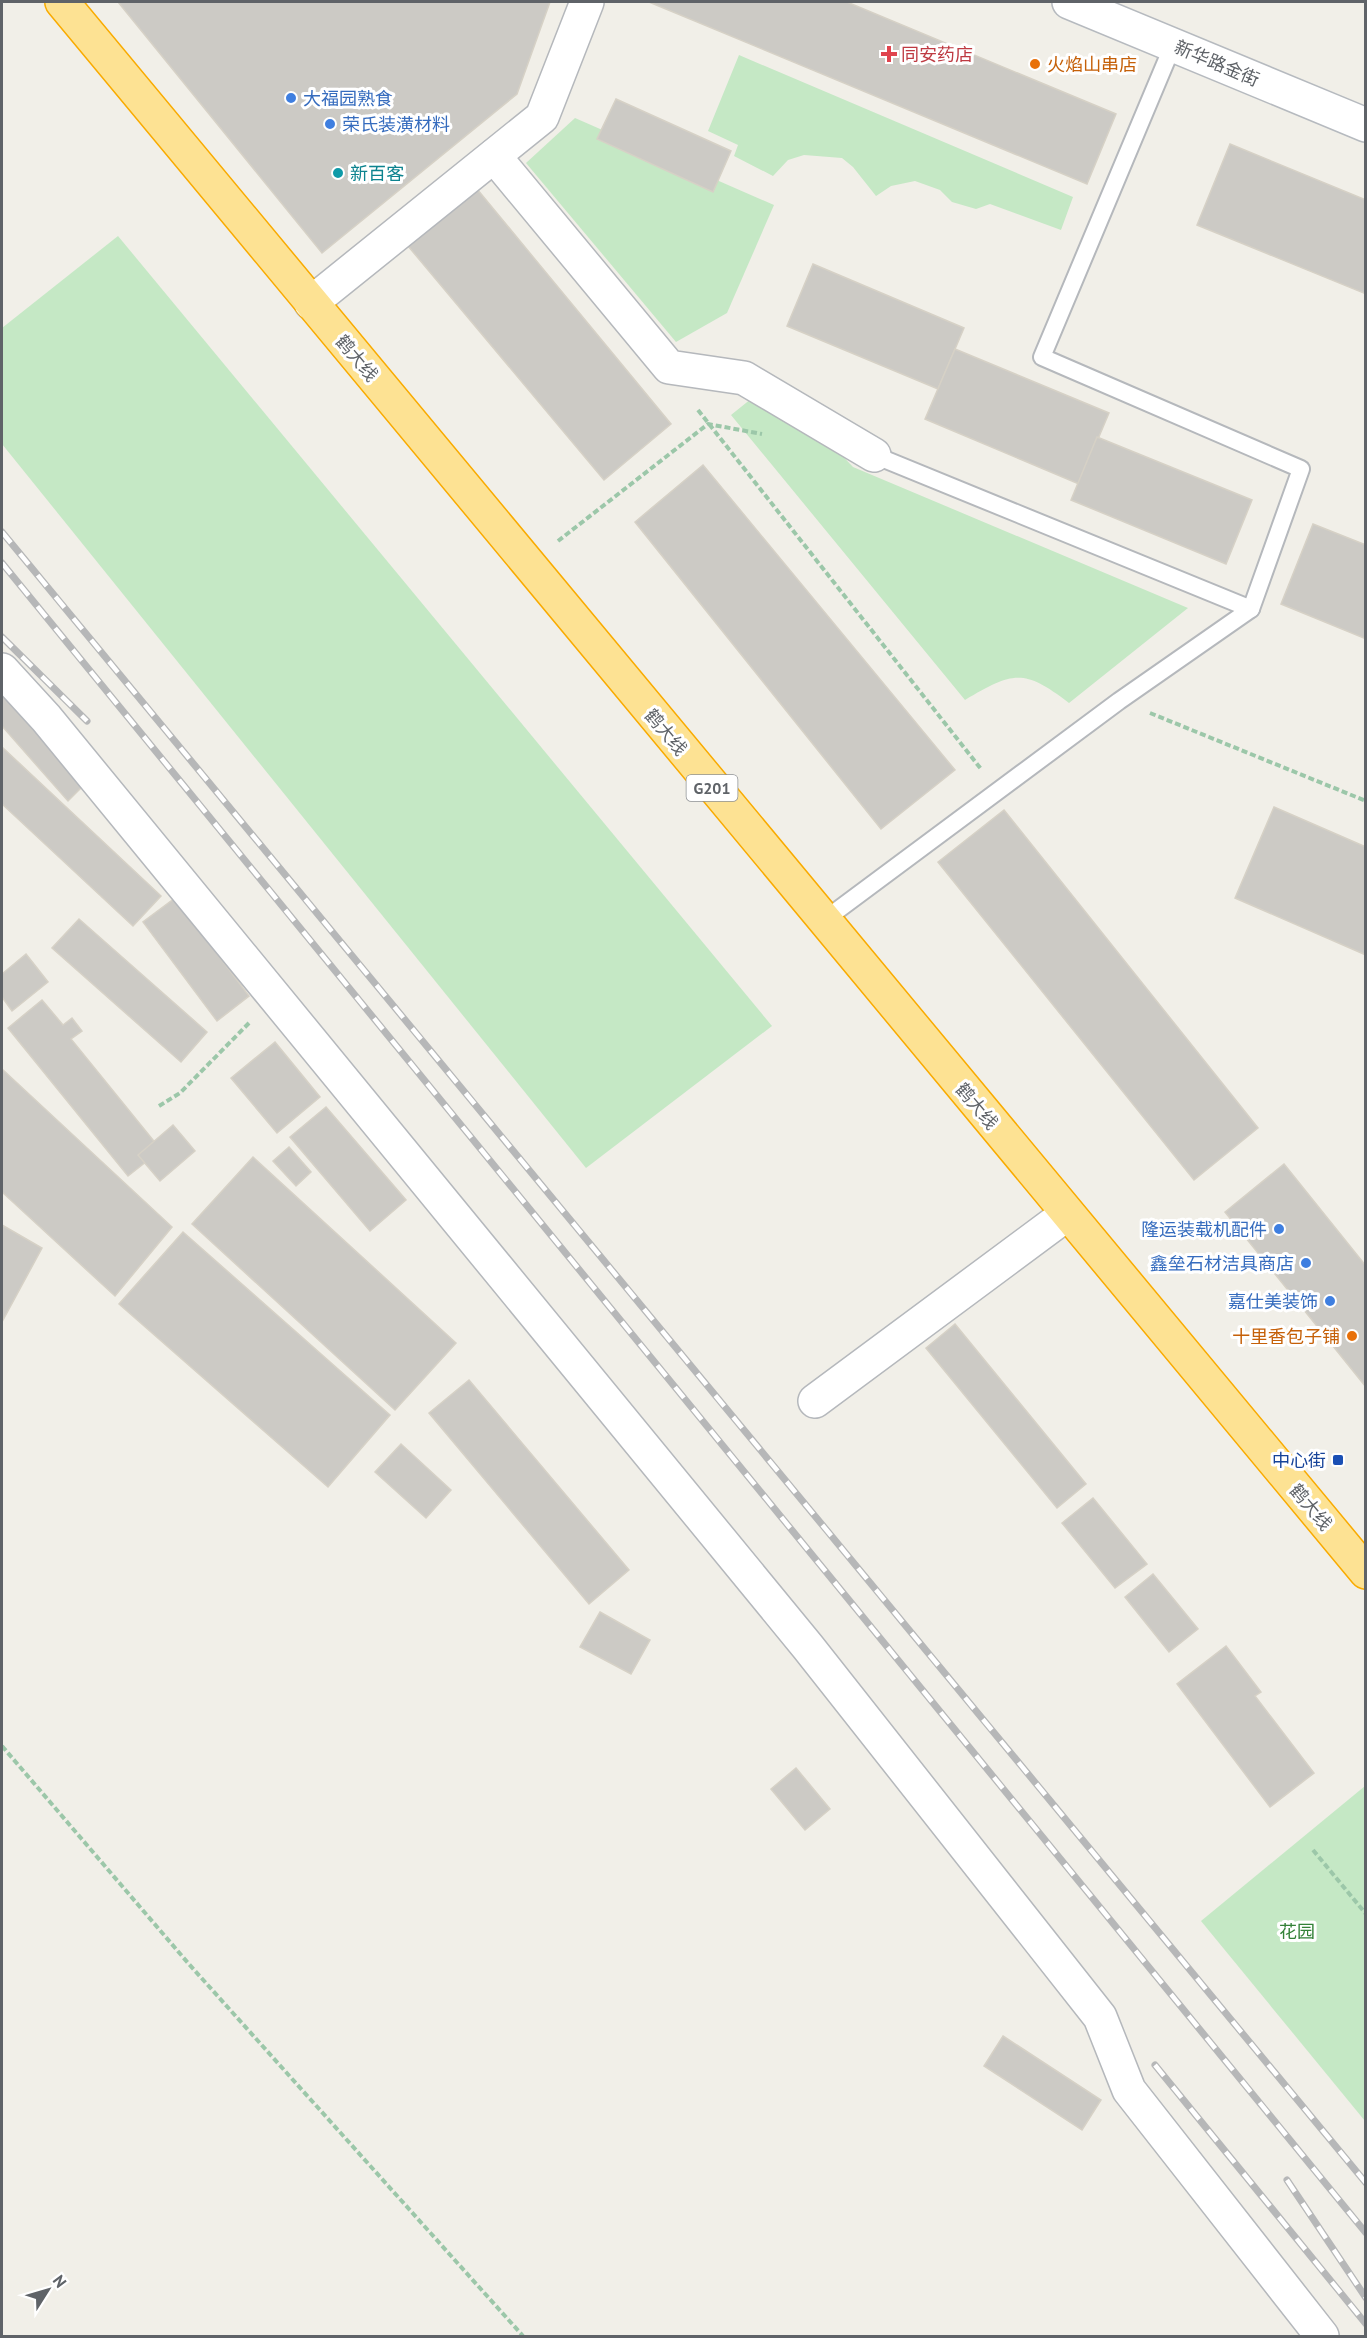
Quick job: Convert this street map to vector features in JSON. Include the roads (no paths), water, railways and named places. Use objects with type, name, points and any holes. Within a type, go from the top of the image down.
[{"type":"highway","name":"鹤大线","points":[[62,2],[1066,1214],[1365,1571]]},
{"type":"street","points":[[311,303],[542,117],[588,2]]},
{"type":"street","name":"新华路金街","points":[[1069,2],[1365,125]]},
{"type":"street","points":[[494,156],[669,367],[744,378],[874,455]]},
{"type":"street","points":[[2,670],[46,718],[808,1647],[1100,2017],[1129,2090],[1322,2337]]},
{"type":"street","points":[[814,1401],[1066,1214]]},
{"type":"lane","points":[[823,921],[1119,701],[1251,609],[1301,470],[1042,357],[1173,45]]},
{"type":"lane","points":[[874,455],[1251,609]]},
{"type":"railway","points":[[2,532],[1366,2183]]},
{"type":"railway","points":[[2,563],[1366,2233]]},
{"type":"railway","points":[[2,637],[87,721]]},
{"type":"railway","points":[[1155,2065],[1366,2324]]},
{"type":"railway","points":[[1287,2180],[1366,2298]]},
{"type":"place","name":"同安药店","points":[[889,54]]},
{"type":"place","name":"火焰山串店","points":[[1035,64]]},
{"type":"place","name":"大福园熟食","points":[[291,98]]},
{"type":"place","name":"荣氏装潢材料","points":[[330,124]]},
{"type":"place","name":"新百客","points":[[338,173]]},
{"type":"place","name":"隆运装载机配件","points":[[1279,1229]]},
{"type":"place","name":"鑫垒石材洁具商店","points":[[1306,1263]]},
{"type":"place","name":"嘉仕美装饰","points":[[1330,1301]]},
{"type":"place","name":"十里香包子铺","points":[[1352,1336]]},
{"type":"place","name":"中心街","points":[[1338,1460]]},
{"type":"park label","name":"花园","points":[[1297,1931]]}]
